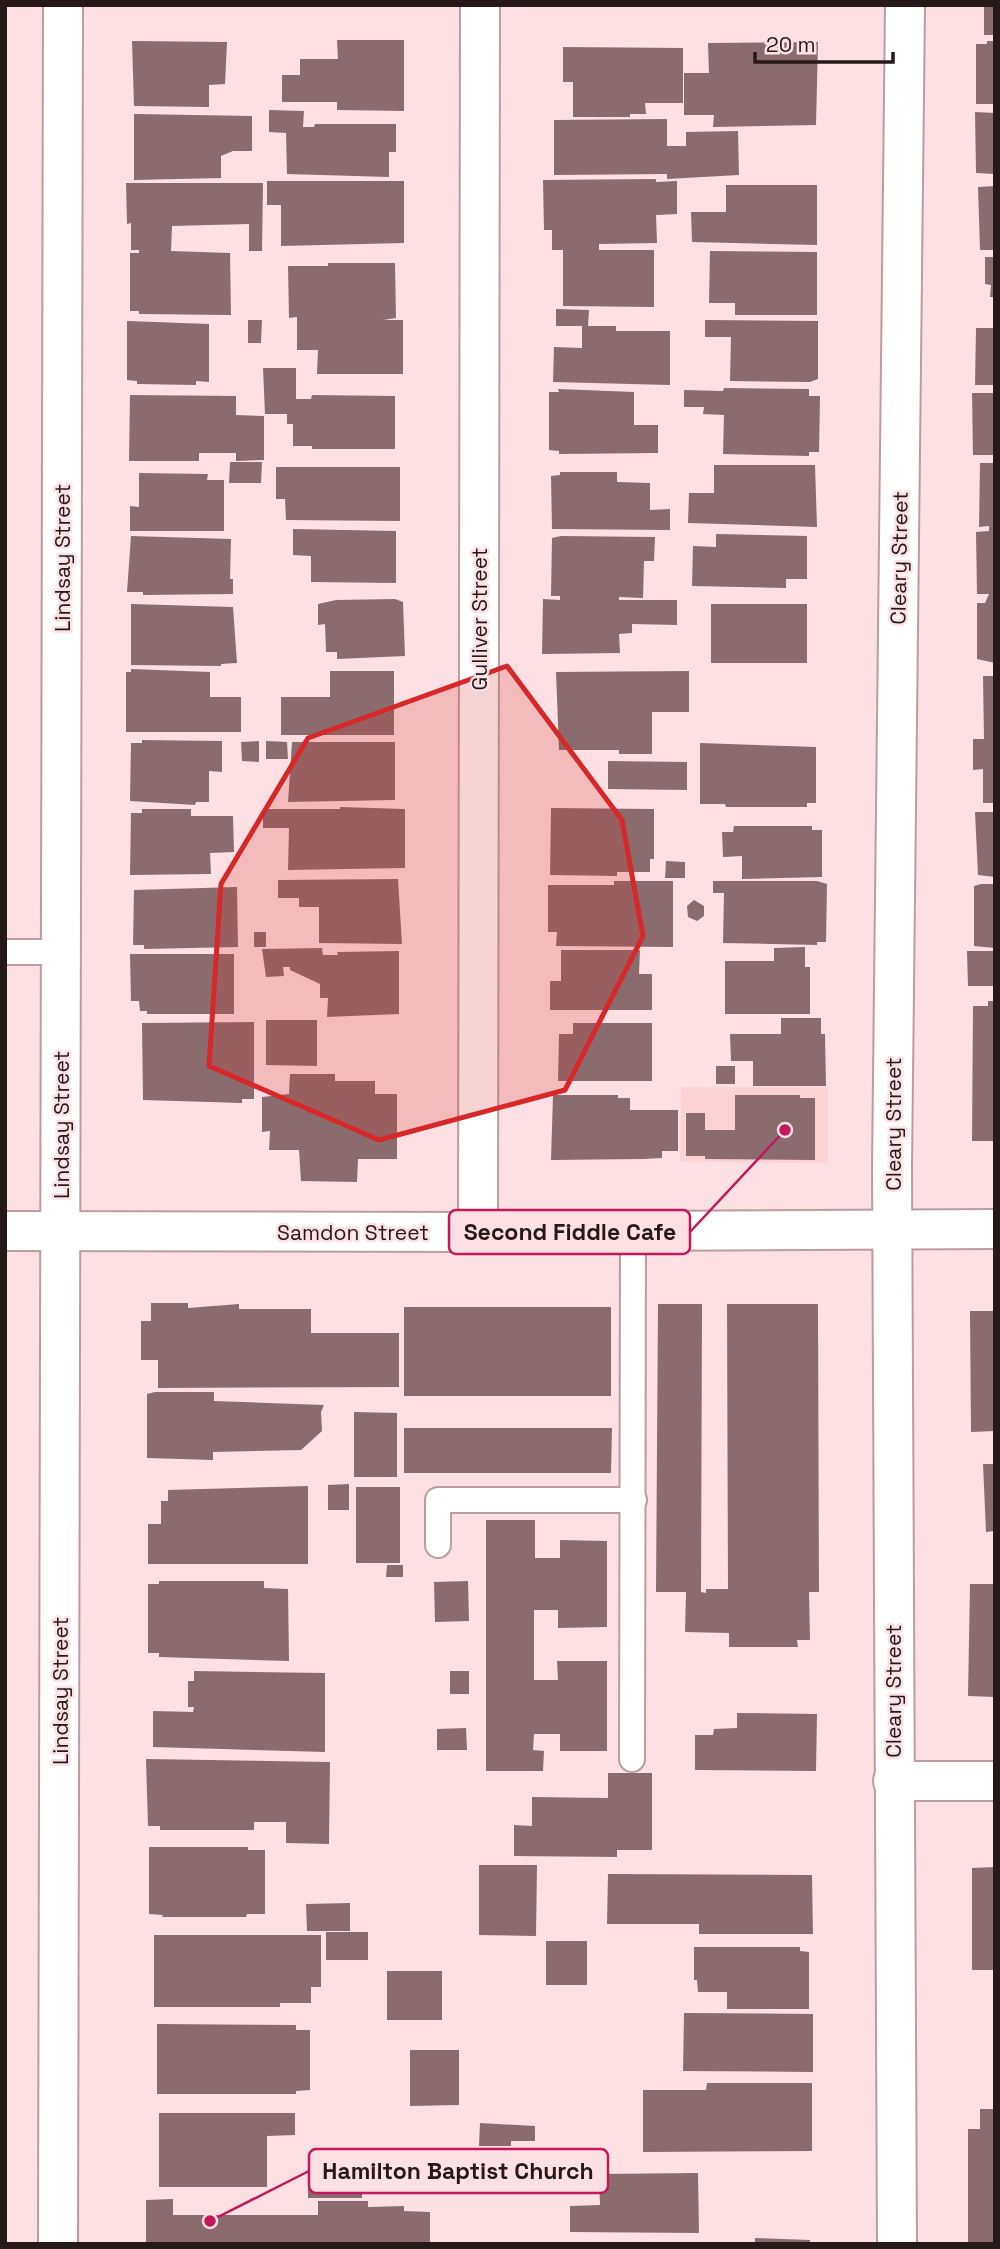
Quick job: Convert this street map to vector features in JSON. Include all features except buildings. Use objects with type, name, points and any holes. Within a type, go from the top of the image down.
[{"type":"street","name":"Lindsay Street","points":[[58,2244],[63,5]]},
{"type":"street","name":"Gulliver Street","points":[[478,1233],[480,5]]},
{"type":"street","name":"Cleary Street","points":[[897,2244],[892,1230],[905,5]]},
{"type":"street","name":"Samdon Street","points":[[5,1231],[478,1233],[995,1229]]},
{"type":"street","points":[[893,1781],[995,1781]]},
{"type":"lane","points":[[5,952],[61,952]]},
{"type":"lane","points":[[632,1759],[633,1232]]},
{"type":"lane","points":[[438,1545],[438,1500],[634,1500]]},
{"type":"highlighted area","points":[[507,666],[622,820],[643,936],[565,1090],[379,1140],[209,1066],[221,884],[308,738]]},
{"type":"shaded area","points":[[681,1087],[828,1087],[828,1163],[680,1162]]},
{"type":"place","name":"Second Fiddle Cafe","points":[[785,1130]]},
{"type":"place","name":"Hamilton Baptist Church","points":[[210,2221]]}]
